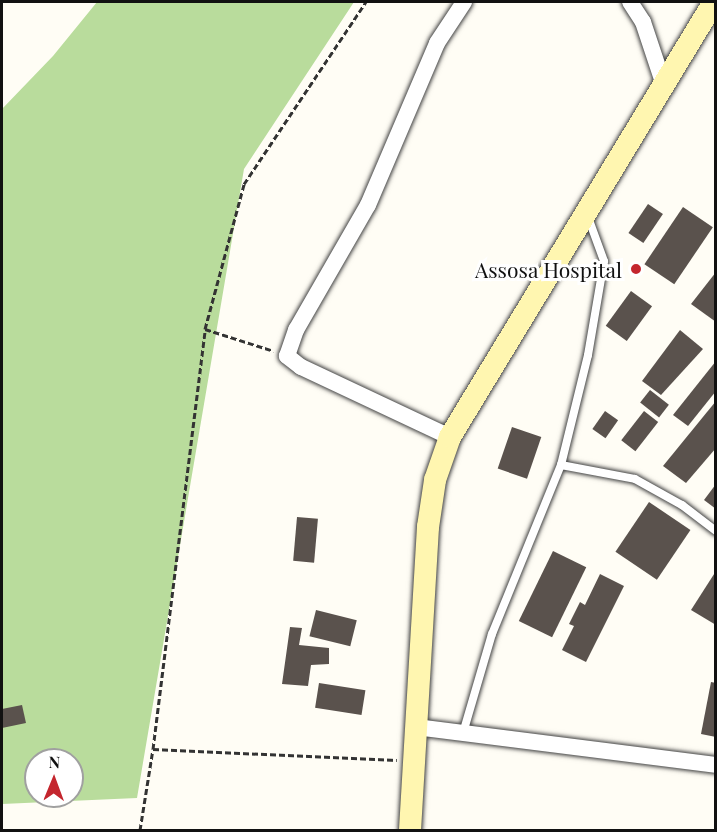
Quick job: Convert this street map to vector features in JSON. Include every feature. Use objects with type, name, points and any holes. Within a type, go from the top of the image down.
[{"type":"street","points":[[450,438],[301,367],[287,356],[296,330],[368,205],[437,43],[464,2]]},
{"type":"street","points":[[630,2],[643,22],[664,85]]},
{"type":"street","points":[[410,831],[428,527],[435,480],[450,438],[714,2]]},
{"type":"street","points":[[416,727],[716,765]]},
{"type":"lane","points":[[463,733],[492,634],[561,465],[588,356],[604,261],[586,211]]},
{"type":"lane","points":[[561,465],[635,479],[682,505],[716,531]]},
{"type":"path","points":[[140,831],[153,749],[205,329],[244,184],[366,2]]},
{"type":"path","points":[[205,329],[287,356]]},
{"type":"path","points":[[153,749],[292,758],[414,761]]},
{"type":"green space","points":[[97,2],[354,2],[244,169],[137,798],[84,800],[84,748],[24,748],[24,803],[2,804],[2,109],[53,56]]},
{"type":"building","points":[[648,204],[663,214],[643,243],[628,233]]},
{"type":"building","points":[[683,207],[713,227],[674,284],[644,264]]},
{"type":"building","points":[[716,272],[716,322],[691,304]]},
{"type":"building","points":[[631,291],[652,306],[627,341],[606,326]]},
{"type":"building","points":[[680,330],[703,349],[661,395],[642,381]]},
{"type":"building","points":[[716,361],[716,391],[688,426],[673,415]]},
{"type":"building","points":[[650,390],[669,405],[659,417],[640,403]]},
{"type":"building","points":[[716,401],[716,448],[686,483],[663,466]]},
{"type":"building","points":[[605,411],[618,420],[605,438],[592,429]]},
{"type":"building","points":[[644,411],[658,422],[635,451],[621,440]]},
{"type":"building","points":[[512,427],[541,437],[527,479],[498,469]]},
{"type":"building","points":[[716,484],[716,509],[704,500]]},
{"type":"building","points":[[649,502],[690,530],[657,580],[615,552]]},
{"type":"building","points":[[297,517],[318,519],[314,563],[293,561]]},
{"type":"building","points":[[553,551],[586,567],[552,637],[519,621]]},
{"type":"building","points":[[716,571],[716,625],[691,610]]},
{"type":"building","points":[[600,574],[624,586],[586,662],[562,650],[574,626],[569,624],[580,602],[585,605]]},
{"type":"building","points":[[316,610],[357,620],[350,646],[309,636]]},
{"type":"building","points":[[290,627],[302,628],[299,645],[329,648],[329,664],[311,665],[308,686],[282,684]]},
{"type":"building","points":[[711,682],[716,683],[716,737],[701,734]]},
{"type":"building","points":[[319,683],[365,690],[362,715],[315,708]]},
{"type":"building","points":[[22,705],[26,723],[2,728],[2,709]]},
{"type":"place","name":"Assosa Hospital","points":[[636,269]]}]
